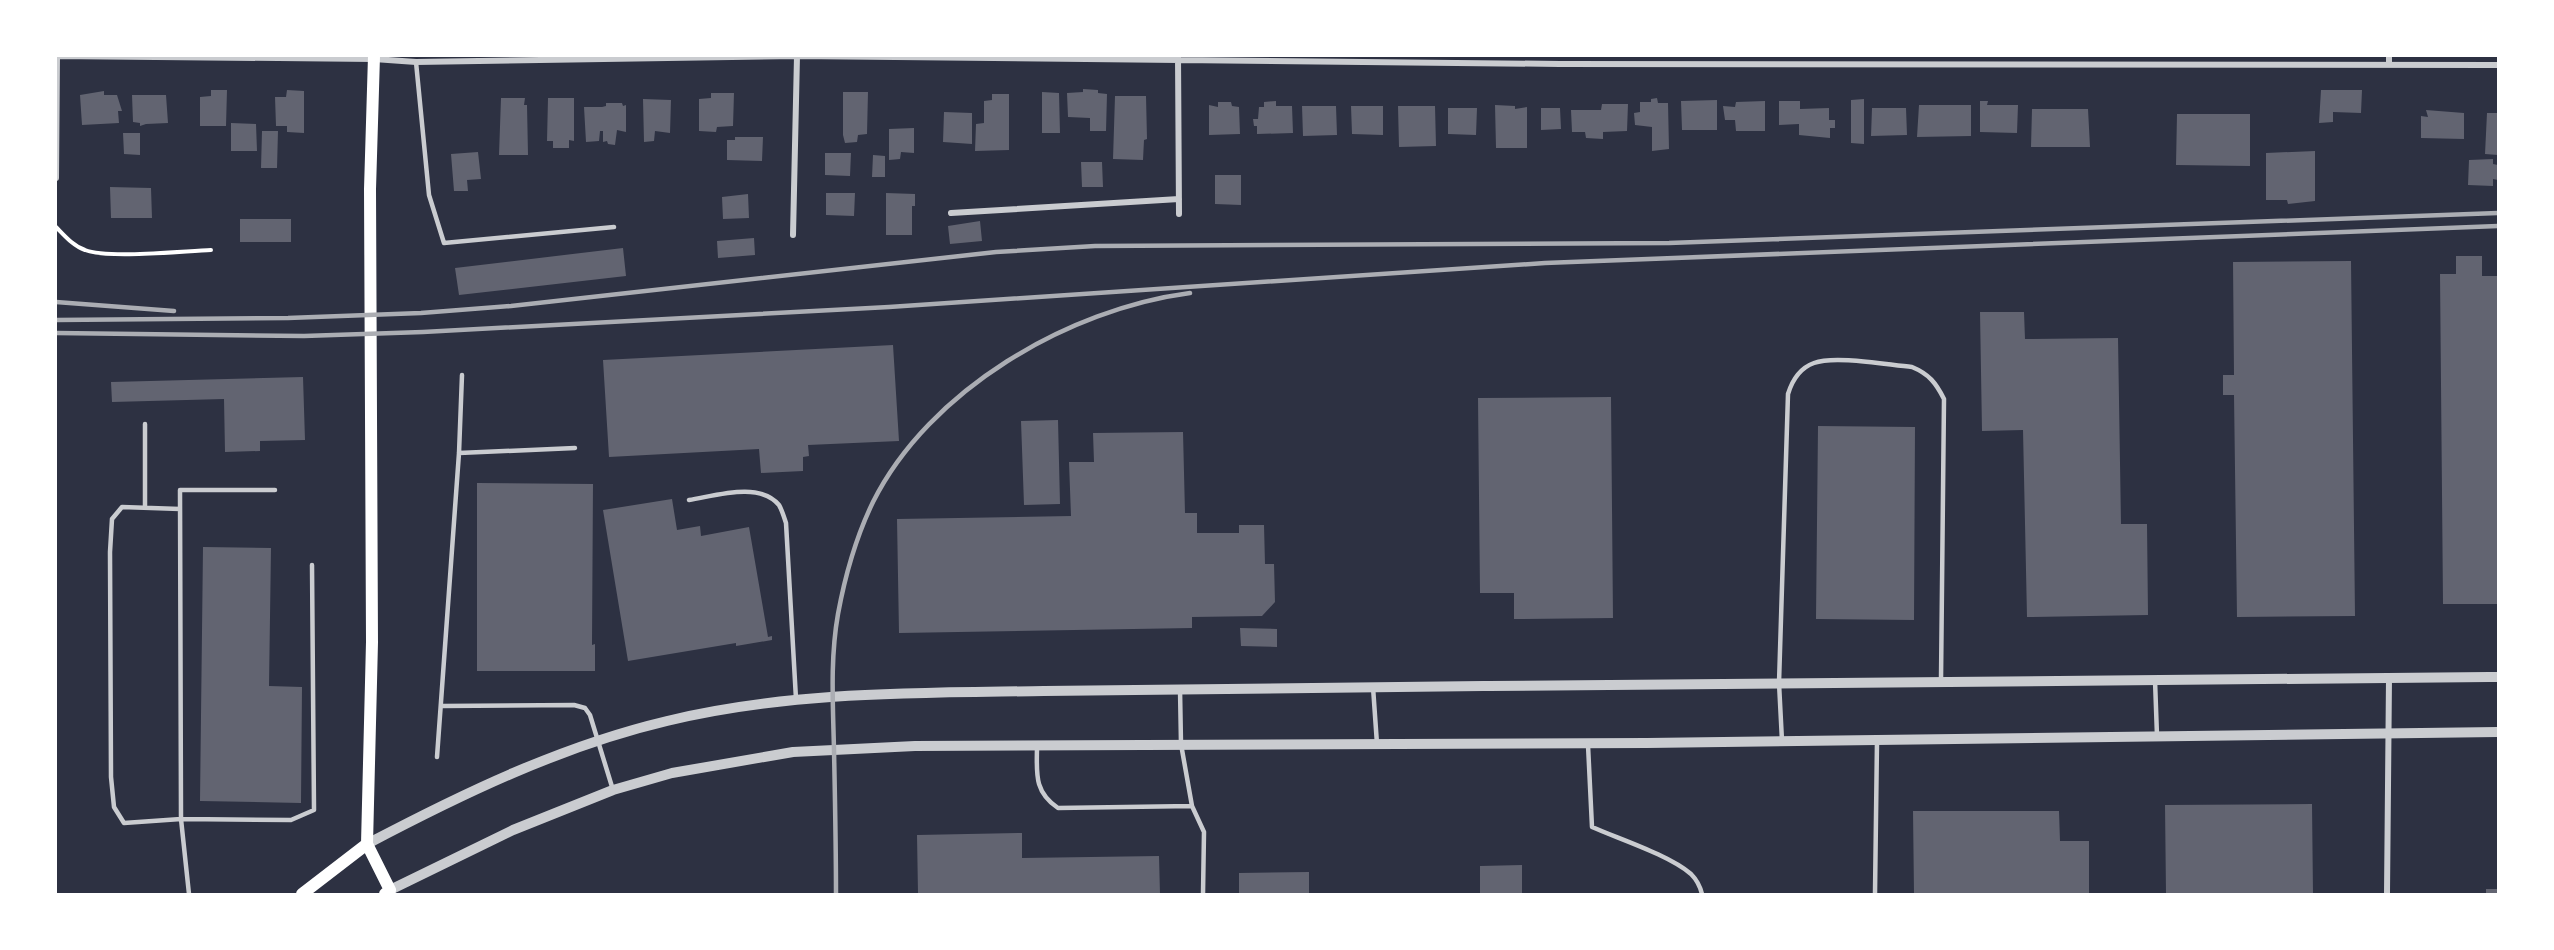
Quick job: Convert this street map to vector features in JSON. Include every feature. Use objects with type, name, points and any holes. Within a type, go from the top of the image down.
[{"type":"main road","points":[[374,57],[370,189],[372,642],[367,844],[389,893]]},
{"type":"main road","points":[[302,894],[367,844]]},
{"type":"street","points":[[56,178],[57,56],[374,57],[416,62],[797,56],[1178,58],[1560,64],[2499,65]]},
{"type":"street","points":[[793,235],[797,56]]},
{"type":"street","points":[[1560,56],[1560,64]]},
{"type":"street","points":[[1942,56],[1942,63]]},
{"type":"street","points":[[2389,56],[2389,65]]},
{"type":"street","points":[[1178,58],[1179,214]]},
{"type":"street","points":[[951,213],[1179,199]]},
{"type":"street","points":[[367,844],[488,783],[598,741],[662,722],[734,706],[796,699],[937,693],[1180,689],[2499,677]]},
{"type":"street","points":[[2387,894],[2390,678]]},
{"type":"street","points":[[389,893],[513,830],[613,790],[672,773],[793,752],[915,746],[1782,741],[2499,732]]},
{"type":"lane","points":[[416,62],[429,195],[444,243],[614,227]]},
{"type":"lane","points":[[1782,741],[1779,683],[1788,394],[1792,382],[1813,363],[1829,360],[1912,367],[1923,372],[1935,382],[1944,399],[1941,681]]},
{"type":"lane","points":[[437,757],[459,453],[462,375]]},
{"type":"lane","points":[[145,424],[145,507]]},
{"type":"lane","points":[[459,453],[575,448]]},
{"type":"lane","points":[[189,894],[181,819],[180,490],[275,490]]},
{"type":"lane","points":[[689,500],[748,492],[767,496],[779,506],[786,523],[796,699]]},
{"type":"lane","points":[[180,509],[122,507],[112,519],[110,552],[111,777],[114,807],[124,823],[181,819],[291,820],[314,810],[312,565]]},
{"type":"lane","points":[[2155,680],[2157,736]]},
{"type":"lane","points":[[1373,687],[1377,744]]},
{"type":"lane","points":[[1180,689],[1180,744],[1192,806],[1204,832],[1203,894]]},
{"type":"lane","points":[[442,706],[574,705],[585,708],[590,715],[613,790]]},
{"type":"lane","points":[[1875,894],[1877,740]]},
{"type":"lane","points":[[1587,741],[1592,827],[1670,861],[1689,873],[1698,883],[1702,894]]},
{"type":"lane","points":[[1037,745],[1040,789],[1046,800],[1058,808],[1192,806]]},
{"type":"path","points":[[56,227],[71,242],[86,251],[112,253],[212,250]]},
{"type":"building","points":[[1083,89],[1098,90],[1098,93],[1107,94],[1106,131],[1090,131],[1090,118],[1068,117],[1067,93],[1083,92]]},
{"type":"building","points":[[211,90],[227,90],[226,126],[200,126],[200,97],[211,96]]},
{"type":"building","points":[[287,90],[304,91],[304,133],[287,132],[287,126],[276,126],[275,97],[286,97]]},
{"type":"building","points":[[2321,90],[2362,90],[2361,113],[2333,112],[2333,122],[2319,123]]},
{"type":"building","points":[[104,91],[104,95],[117,95],[122,111],[118,111],[119,123],[82,125],[80,95]]},
{"type":"building","points":[[843,92],[868,92],[867,134],[858,135],[857,142],[845,143]]},
{"type":"building","points":[[1042,92],[1059,93],[1060,133],[1042,133]]},
{"type":"building","points":[[711,93],[734,93],[733,126],[717,127],[716,132],[699,131],[699,99],[711,98]]},
{"type":"building","points":[[992,94],[1009,94],[1009,150],[975,151],[976,124],[984,123],[984,101],[992,100]]},
{"type":"building","points":[[132,95],[166,95],[168,123],[140,126],[140,123],[133,122]]},
{"type":"building","points":[[1115,96],[1146,96],[1147,139],[1144,140],[1143,160],[1113,159]]},
{"type":"building","points":[[501,98],[525,98],[528,155],[499,155]]},
{"type":"building","points":[[548,98],[574,98],[574,141],[569,140],[569,148],[553,148],[553,141],[547,141]]},
{"type":"building","points":[[1657,98],[1658,103],[1668,103],[1669,149],[1652,151],[1652,127],[1635,125],[1634,113],[1640,112],[1640,102],[1651,102],[1651,99]]},
{"type":"building","points":[[643,99],[671,100],[670,133],[655,131],[654,141],[644,142]]},
{"type":"building","points":[[1864,99],[1864,144],[1851,143],[1851,100]]},
{"type":"building","points":[[1717,100],[1717,130],[1682,130],[1681,101]]},
{"type":"building","points":[[1276,101],[1276,106],[1292,106],[1293,133],[1257,134],[1257,126],[1254,126],[1253,119],[1258,119],[1259,107],[1264,107],[1264,102]]},
{"type":"building","points":[[1765,101],[1765,131],[1736,131],[1735,120],[1725,120],[1723,106],[1735,107],[1736,102]]},
{"type":"building","points":[[1779,101],[1800,101],[1800,109],[1829,108],[1829,120],[1835,120],[1835,128],[1830,128],[1830,138],[1799,135],[1799,124],[1779,125]]},
{"type":"building","points":[[1980,101],[1988,101],[1987,105],[2018,105],[2017,133],[1980,132]]},
{"type":"building","points":[[1218,102],[1231,102],[1232,106],[1239,107],[1240,134],[1209,135],[1209,105],[1218,107]]},
{"type":"building","points":[[606,103],[626,105],[626,132],[617,130],[615,145],[608,144],[607,141],[603,142],[603,131],[600,131],[599,141],[586,142],[584,107],[602,107],[606,106]]},
{"type":"building","points":[[1602,104],[1628,104],[1627,131],[1603,132],[1603,139],[1586,138],[1585,132],[1572,132],[1571,110],[1601,110]]},
{"type":"building","points":[[1495,105],[1515,106],[1515,109],[1527,107],[1527,148],[1496,148]]},
{"type":"building","points":[[1919,105],[1971,105],[1971,136],[1917,137]]},
{"type":"building","points":[[1302,106],[1336,106],[1337,135],[1303,136]]},
{"type":"building","points":[[1351,106],[1383,106],[1383,135],[1352,134]]},
{"type":"building","points":[[1398,106],[1435,106],[1436,146],[1399,147]]},
{"type":"building","points":[[1448,108],[1477,108],[1476,135],[1448,134]]},
{"type":"building","points":[[1541,108],[1560,108],[1561,129],[1541,130]]},
{"type":"building","points":[[1872,108],[1906,108],[1907,135],[1871,136]]},
{"type":"building","points":[[2032,109],[2088,109],[2090,147],[2031,147]]},
{"type":"building","points":[[2426,110],[2464,113],[2464,139],[2421,138],[2421,116],[2428,117]]},
{"type":"building","points":[[944,112],[972,113],[972,144],[943,142]]},
{"type":"building","points":[[2487,113],[2498,113],[2498,155],[2485,154]]},
{"type":"building","points":[[2177,114],[2250,114],[2250,166],[2176,165]]},
{"type":"building","points":[[231,123],[256,124],[257,151],[231,151]]},
{"type":"building","points":[[914,128],[914,153],[901,152],[900,159],[889,160],[889,129]]},
{"type":"building","points":[[262,131],[278,131],[277,168],[261,168]]},
{"type":"building","points":[[123,133],[140,133],[140,155],[124,154]]},
{"type":"building","points":[[735,137],[763,137],[762,161],[727,160],[727,140],[735,140]]},
{"type":"building","points":[[2315,151],[2315,201],[2288,204],[2287,200],[2266,200],[2266,153]]},
{"type":"building","points":[[478,152],[481,179],[467,180],[468,191],[454,191],[451,154]]},
{"type":"building","points":[[825,153],[851,153],[850,176],[825,175]]},
{"type":"building","points":[[873,155],[885,156],[885,177],[872,177]]},
{"type":"building","points":[[2493,159],[2493,164],[2498,165],[2498,180],[2493,179],[2493,186],[2468,185],[2469,160]]},
{"type":"building","points":[[1081,162],[1102,162],[1103,187],[1082,187]]},
{"type":"building","points":[[1215,175],[1241,175],[1241,205],[1215,204]]},
{"type":"building","points":[[110,187],[151,188],[152,218],[111,218]]},
{"type":"building","points":[[826,193],[855,193],[854,216],[826,215]]},
{"type":"building","points":[[886,193],[915,194],[915,206],[912,206],[912,235],[886,235]]},
{"type":"building","points":[[748,194],[749,218],[723,219],[722,197]]},
{"type":"building","points":[[240,219],[291,219],[291,242],[240,242]]},
{"type":"building","points":[[980,221],[982,241],[950,244],[948,226]]},
{"type":"building","points":[[754,238],[755,255],[718,258],[717,241]]},
{"type":"building","points":[[623,248],[626,276],[459,295],[455,268]]},
{"type":"building","points":[[2456,256],[2482,256],[2482,276],[2498,276],[2498,604],[2443,604],[2440,274],[2456,274]]},
{"type":"building","points":[[2351,261],[2355,616],[2237,617],[2234,395],[2223,395],[2223,375],[2234,375],[2233,262]]},
{"type":"building","points":[[1980,312],[2024,312],[2025,339],[2118,338],[2121,524],[2147,524],[2148,615],[2027,617],[2023,430],[1982,431]]},
{"type":"building","points":[[893,345],[899,441],[808,445],[809,456],[803,457],[803,471],[761,473],[759,449],[609,457],[603,360]]},
{"type":"building","points":[[303,377],[305,440],[260,441],[260,451],[225,452],[224,399],[112,402],[111,382]]},
{"type":"building","points":[[1611,397],[1613,618],[1514,619],[1514,593],[1480,593],[1478,398]]},
{"type":"building","points":[[1058,420],[1060,504],[1024,505],[1021,421]]},
{"type":"building","points":[[1818,426],[1915,427],[1914,620],[1816,619]]},
{"type":"building","points":[[1183,432],[1185,513],[1197,513],[1197,533],[1239,533],[1239,525],[1264,525],[1265,564],[1274,564],[1275,602],[1262,616],[1192,617],[1192,628],[899,633],[897,519],[1071,516],[1069,462],[1094,462],[1093,433]]},
{"type":"building","points":[[477,483],[593,484],[592,645],[595,644],[595,671],[477,671]]},
{"type":"building","points":[[672,499],[677,530],[700,526],[701,536],[749,527],[768,637],[772,636],[772,640],[736,646],[736,643],[628,661],[603,510]]},
{"type":"building","points":[[203,547],[271,548],[269,686],[302,687],[301,803],[200,801]]},
{"type":"building","points":[[1240,628],[1277,629],[1277,647],[1241,646]]},
{"type":"building","points":[[2312,804],[2313,894],[2166,894],[2165,805]]},
{"type":"building","points":[[1913,811],[2059,811],[2060,841],[2089,841],[2089,894],[1914,894]]},
{"type":"building","points":[[1022,833],[1022,858],[1159,856],[1160,894],[918,894],[917,835]]},
{"type":"building","points":[[1522,865],[1522,894],[1480,894],[1480,866]]},
{"type":"building","points":[[1309,872],[1309,894],[1239,894],[1239,873]]},
{"type":"building","points":[[2486,889],[2498,889],[2498,894],[2486,894]]},
{"type":"railway","points":[[56,320],[288,318],[421,313],[511,306],[996,252],[1095,246],[1669,243],[2498,213]]},
{"type":"railway","points":[[56,333],[304,336],[423,332],[889,307],[1545,263],[2498,226]]},
{"type":"railway","points":[[836,894],[834,648],[838,614],[848,571],[861,529],[873,502],[898,462],[929,424],[966,391],[1007,362],[1051,337],[1097,317],[1144,302],[1190,293]]},
{"type":"railway","points":[[56,302],[174,311]]}]
